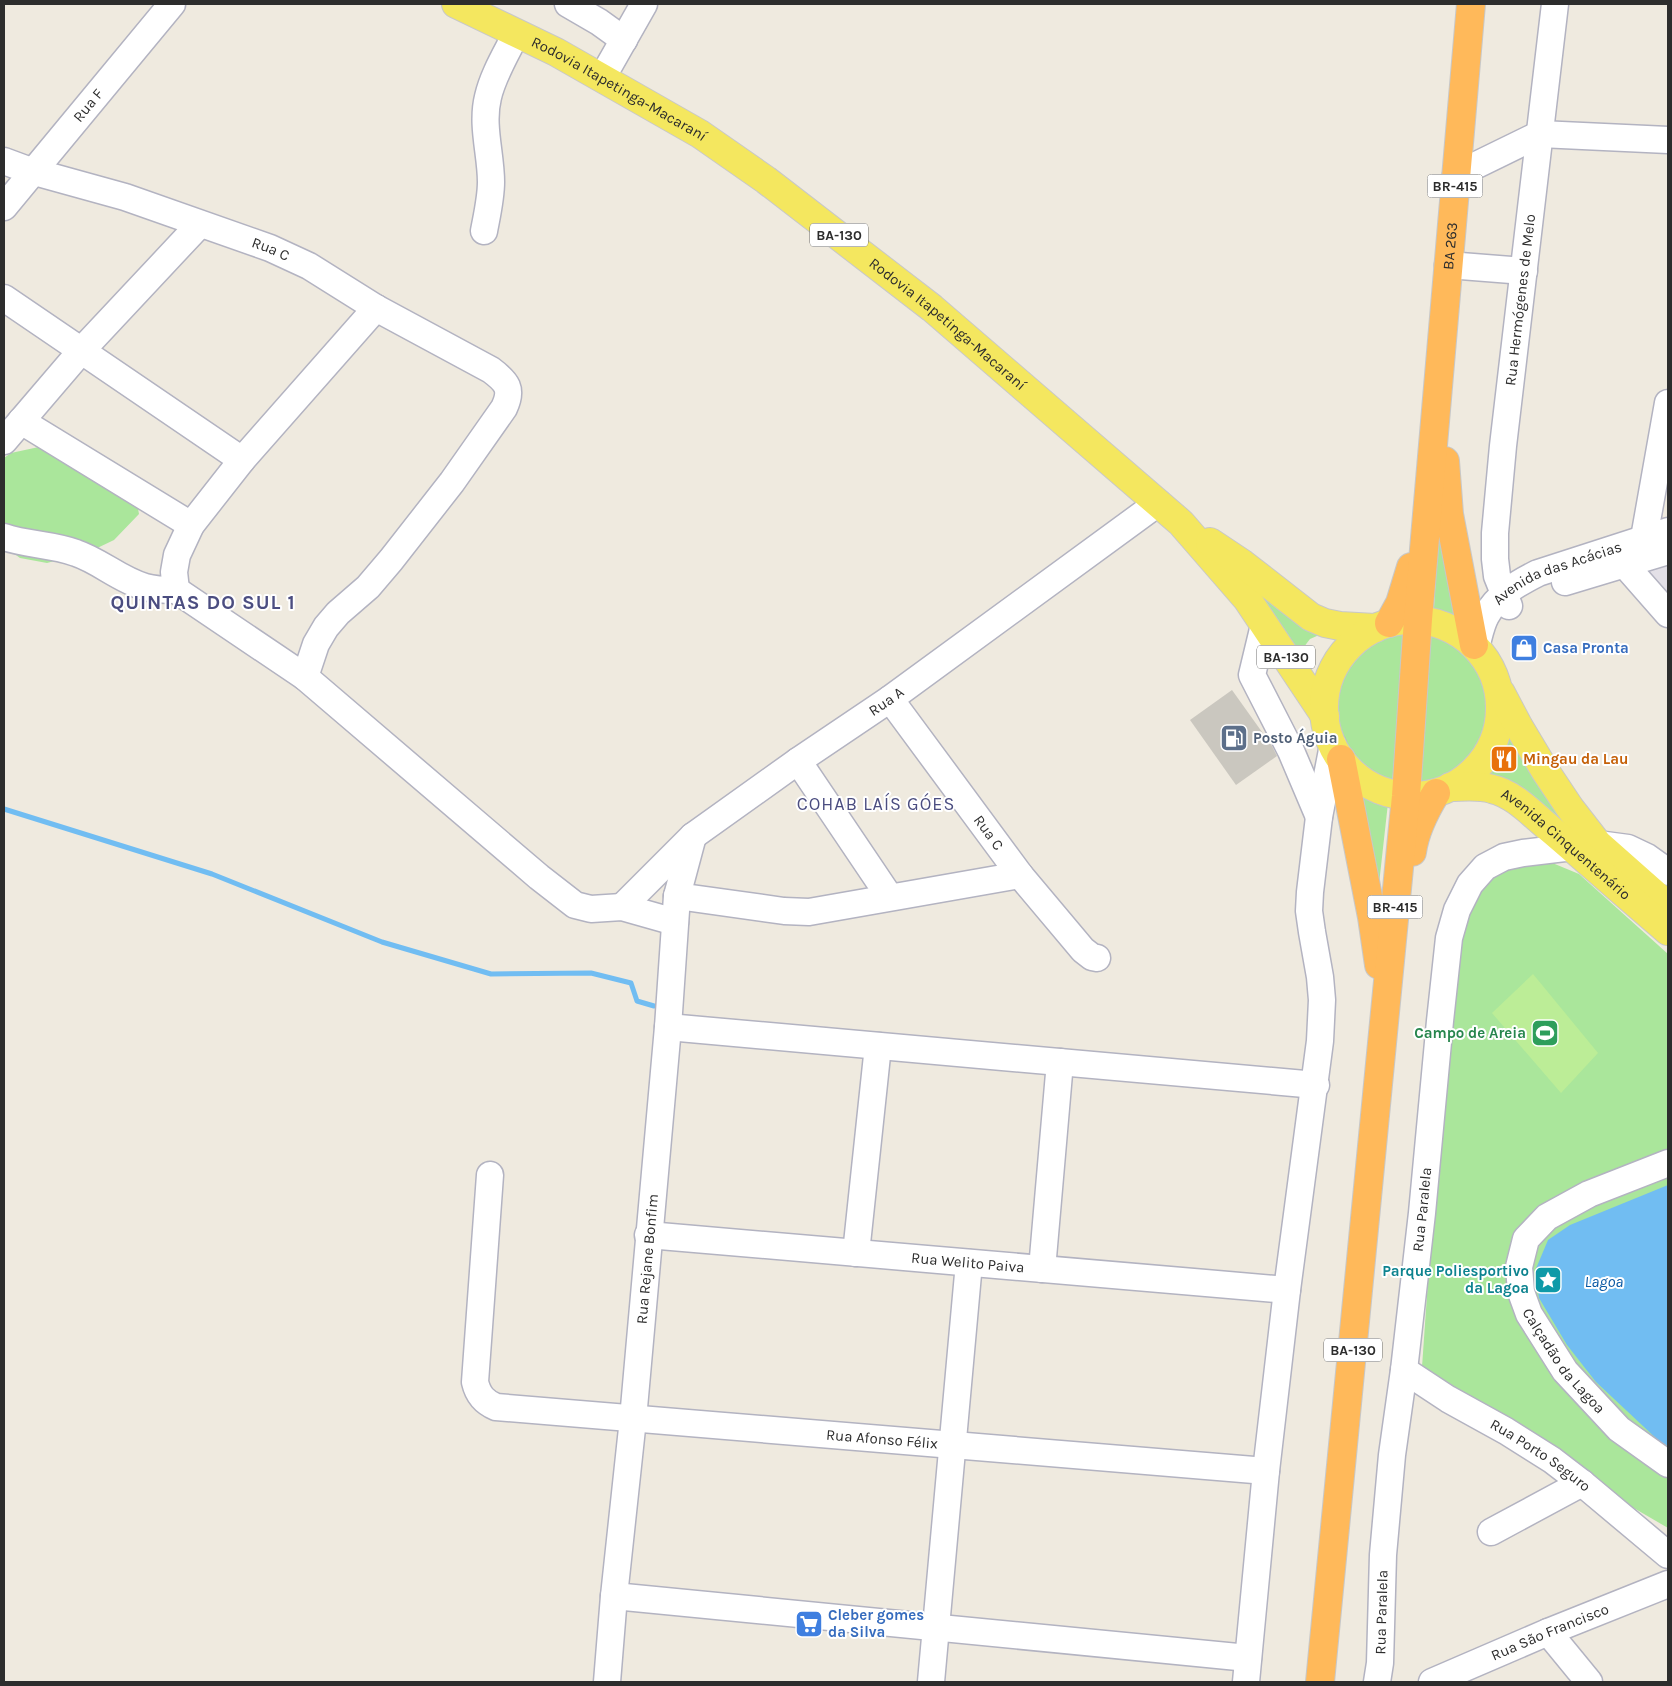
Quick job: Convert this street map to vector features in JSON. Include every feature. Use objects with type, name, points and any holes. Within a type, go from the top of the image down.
[{"type":"highway","name":"BA 263","points":[[1440,368],[1471,4]]},
{"type":"highway","name":"BR-415","points":[[1385,1018],[1406,796],[1418,619],[1440,368]]},
{"type":"highway","points":[[1382,625],[1400,603],[1411,567],[1440,368]]},
{"type":"highway","points":[[1440,368],[1449,514],[1478,649]]},
{"type":"highway","points":[[1337,752],[1372,918],[1385,1018]]},
{"type":"highway","points":[[1385,1018],[1413,843],[1424,812],[1443,790]]},
{"type":"highway","name":"BA-130","points":[[1320,1682],[1385,1018]]},
{"type":"main road","name":"Rodovia Itapetinga-Macaraní","points":[[456,4],[556,52],[700,134],[766,180],[837,234],[932,308],[1181,523],[1247,599],[1264,625]]},
{"type":"main road","points":[[1181,523],[1242,564],[1311,617],[1340,626],[1382,625],[1418,619],[1448,627],[1462,635],[1478,649],[1492,670],[1497,684],[1500,699],[1500,715],[1497,730],[1485,758],[1475,770],[1463,780],[1443,790]]},
{"type":"main road","name":"BA-130","points":[[1264,625],[1325,716]]},
{"type":"main road","points":[[1337,752],[1328,731],[1325,716],[1327,685],[1332,670],[1350,645],[1361,635],[1382,625]]},
{"type":"main road","name":"Avenida Cinquentenário","points":[[1497,684],[1519,727],[1570,808],[1585,846],[1668,931]]},
{"type":"main road","name":"Avenida Cinquentenário","points":[[1337,752],[1357,775],[1376,788],[1406,796],[1421,796],[1443,790],[1477,787],[1492,789],[1506,794],[1585,846],[1668,906]]},
{"type":"street","name":"Rua F","points":[[4,207],[172,4]]},
{"type":"street","points":[[568,4],[599,22],[624,40]]},
{"type":"street","points":[[602,78],[644,4]]},
{"type":"street","name":"Rua Hermógenes de Melo","points":[[1506,600],[1497,576],[1495,533],[1555,4]]},
{"type":"street","points":[[484,231],[490,202],[491,182],[486,134],[487,98],[493,81],[516,34]]},
{"type":"street","points":[[1456,175],[1540,134],[1668,140]]},
{"type":"street","name":"Rua C","points":[[4,161],[32,171],[126,196],[270,248],[301,262],[376,308],[492,370],[507,385],[509,391],[508,400],[504,408],[452,482],[368,587],[338,613],[326,627],[316,644],[305,676]]},
{"type":"street","points":[[4,441],[81,351],[200,224]]},
{"type":"street","points":[[1448,265],[1524,271]]},
{"type":"street","points":[[4,298],[242,460]]},
{"type":"street","points":[[176,590],[174,572],[177,555],[191,525],[242,460],[376,308]]},
{"type":"street","points":[[1656,535],[1668,403]]},
{"type":"street","points":[[21,421],[191,525]]},
{"type":"street","name":"Rua A","points":[[622,907],[693,836],[798,761],[890,699],[1158,503]]},
{"type":"street","name":"Avenida das Acácias","points":[[1478,649],[1493,629],[1506,600],[1522,598],[1621,556],[1656,535]]},
{"type":"street","points":[[4,537],[19,542],[51,546],[76,553],[145,587],[160,590],[176,590],[305,676],[562,896],[575,905],[591,908],[622,907],[675,922]]},
{"type":"street","name":"Avenida das Acácias","points":[[1621,556],[1668,551]]},
{"type":"street","points":[[1621,556],[1668,614]]},
{"type":"street","points":[[1264,625],[1252,675],[1291,751],[1319,817]]},
{"type":"street","name":"Rua C","points":[[890,699],[1020,875],[1083,950],[1092,957],[1097,958]]},
{"type":"street","points":[[614,1596],[936,1628],[1247,1670],[1266,1471],[1316,1084],[1322,1000],[1309,911],[1310,892],[1319,817],[1337,752]]},
{"type":"street","points":[[798,761],[889,896]]},
{"type":"street","name":"Rua Rejane Bonfim","points":[[607,1682],[633,1419],[668,1027],[677,896],[693,836]]},
{"type":"street","name":"Rua Paralela","points":[[1383,1676],[1384,1546],[1392,1455],[1422,1213],[1449,938],[1457,910],[1470,884],[1485,867],[1504,857],[1523,853],[1585,846],[1628,848],[1647,857],[1668,872]]},
{"type":"street","points":[[677,896],[784,911],[809,912],[889,896],[1020,875]]},
{"type":"street","points":[[668,1027],[1316,1084]]},
{"type":"street","points":[[856,1253],[878,1046]]},
{"type":"street","points":[[1042,1269],[1060,1062]]},
{"type":"street","name":"Calçadão da Lagoa","points":[[1668,1163],[1589,1194],[1547,1217],[1526,1239],[1519,1267],[1521,1292],[1529,1314],[1565,1371],[1619,1429],[1668,1464]]},
{"type":"street","name":"Rua Afonso Félix","points":[[490,1175],[475,1382],[477,1392],[489,1404],[496,1407],[1266,1471]]},
{"type":"street","name":"Rua Welito Paiva","points":[[648,1235],[1288,1290]]},
{"type":"street","points":[[931,1682],[969,1263]]},
{"type":"street","name":"Rua Porto Seguro","points":[[1404,1370],[1448,1399],[1536,1449],[1582,1483],[1668,1555]]},
{"type":"street","points":[[1491,1532],[1582,1483]]},
{"type":"street","name":"Rua São Francisco","points":[[1432,1682],[1548,1632],[1668,1584]]},
{"type":"street","points":[[1548,1632],[1589,1682]]},
{"type":"shaded area","points":[[1668,566],[1668,619],[1631,576]]},
{"type":"green space","points":[[48,445],[93,453],[124,468],[133,479],[139,514],[114,540],[91,551],[47,563],[20,558],[4,546],[4,458],[11,453]]},
{"type":"green space","points":[[1440,502],[1462,624],[1434,608]]},
{"type":"green space","points":[[1241,567],[1326,632],[1310,639],[1294,660]]},
{"type":"green space","points":[[1406,626],[1392,785],[1367,773],[1350,754],[1335,723],[1334,703],[1344,671],[1360,648],[1376,636]]},
{"type":"green space","points":[[1430,629],[1453,638],[1471,654],[1482,675],[1488,698],[1487,722],[1479,745],[1465,765],[1444,779],[1418,784]]},
{"type":"green space","points":[[1505,717],[1580,833],[1468,782],[1487,760],[1498,742]]},
{"type":"green space","points":[[1357,783],[1371,795],[1388,803],[1378,893]]},
{"type":"green space","name":"Parque Poliesportivo da Lagoa","points":[[1550,862],[1579,874],[1668,954],[1668,1528],[1430,1389],[1422,1367],[1437,1152],[1466,915],[1476,895],[1506,865]]},
{"type":"green space","name":"Campo de Areia","points":[[1533,974],[1598,1053],[1561,1093],[1492,1013]]},
{"type":"water","name":"Lagoa","points":[[1668,1185],[1668,1446],[1659,1441],[1596,1382],[1567,1345],[1539,1298],[1535,1271],[1548,1240],[1570,1225]]},
{"type":"building","name":"Posto Águia","points":[[1232,690],[1272,746],[1277,756],[1236,785],[1190,720]]},
{"type":"waterway","points":[[4,809],[212,874],[382,942],[491,974],[591,973],[631,983],[637,1001],[654,1006]]},
{"type":"place","name":"Casa Pronta","points":[[1524,648]]},
{"type":"place","name":"Posto Águia","points":[[1234,738]]},
{"type":"place","name":"Mingau da Lau","points":[[1504,759]]},
{"type":"place","name":"Campo de Areia","points":[[1545,1033]]},
{"type":"place","name":"Parque Poliesportivo da Lagoa","points":[[1548,1280]]},
{"type":"place","name":"Cleber gomes da Silva","points":[[809,1624]]},
{"type":"district","name":"QUINTAS DO SUL 1","points":[[203,602]]},
{"type":"district","name":"COHAB LAÍS GÓES","points":[[876,804]]}]
